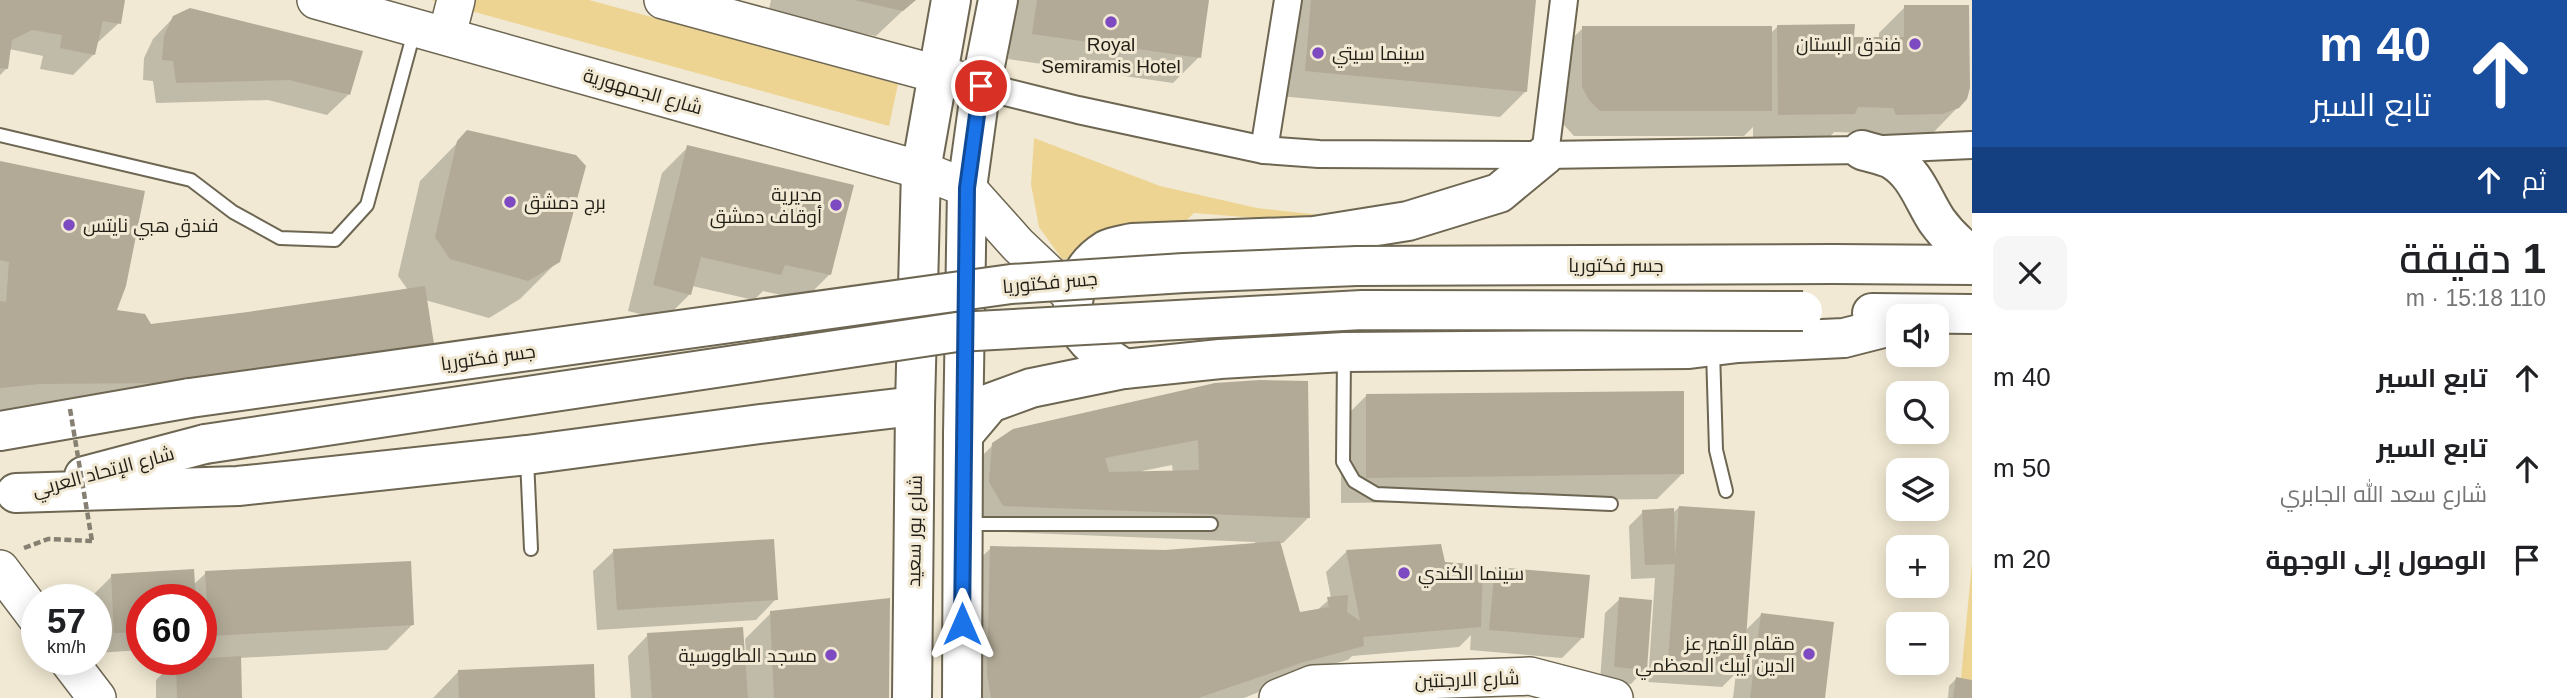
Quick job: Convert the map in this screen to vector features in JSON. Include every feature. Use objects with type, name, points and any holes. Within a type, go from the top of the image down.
[{"type":"main road","points":[[431,31],[456,0]]},
{"type":"main road","points":[[663,0],[981,86]]},
{"type":"main road","name":"شارع بور سعيد","points":[[912,698],[920,170],[951,0]]},
{"type":"main road","points":[[962,698],[967,188],[981,86],[998,0]]},
{"type":"main road","name":"شارع الجمهورية","points":[[321,1],[920,170],[967,188]]},
{"type":"main road","points":[[1862,150],[1892,159],[1907,173],[1919,188],[1937,221],[1954,241],[1972,256]]},
{"type":"main road","points":[[1124,369],[1093,346],[1077,324],[1073,297],[1084,269],[1107,250],[1132,243],[1314,236],[1408,221],[1499,193],[1545,155]]},
{"type":"main road","points":[[967,188],[1018,245],[1073,297]]},
{"type":"main road","name":"جسر فكتوريا","points":[[3,429],[190,398],[1011,284],[1357,266],[1972,265]]},
{"type":"main road","name":"شارع الإتحاد العربي","points":[[8,495],[205,444],[957,332],[1362,310],[1803,311],[1886,317]]},
{"type":"main road","points":[[1949,316],[1972,314]]},
{"type":"main road","points":[[963,435],[990,403],[1031,388],[1124,369],[1220,359],[1344,352],[1713,348],[1738,343],[1844,338],[1886,327]]},
{"type":"main road","points":[[8,495],[238,486],[527,455],[915,406]]},
{"type":"main road","points":[[6,561],[21,589]]},
{"type":"main road","points":[[79,675],[97,698]]},
{"type":"main road","name":"شارع الارجنتين","points":[[1278,698],[1313,684],[1532,687],[1614,698]]},
{"type":"street","points":[[1264,150],[1288,0]]},
{"type":"street","points":[[1545,155],[1564,0]]},
{"type":"street","points":[[981,86],[1077,110],[1264,150],[1319,154],[1545,155],[1862,150],[1972,145]]},
{"type":"lane","points":[[0,135],[191,180],[233,212],[280,237],[335,240],[367,205],[431,31]]},
{"type":"lane","points":[[1713,348],[1716,450],[1726,491]]},
{"type":"lane","points":[[1344,352],[1343,462],[1354,481],[1376,494],[1611,504]]},
{"type":"lane","points":[[527,455],[531,549]]},
{"type":"lane","points":[[962,524],[1211,524]]},
{"type":"path","points":[[6,561],[48,539],[92,541],[70,409]]},
{"type":"shaded area","points":[[431,0],[589,0],[898,84],[889,126]]},
{"type":"shaded area","points":[[1034,138],[1160,186],[1257,208],[1321,215],[1280,220],[1194,213],[1154,251],[1062,259],[1039,227],[1031,184]]},
{"type":"shaded area","points":[[1972,563],[1972,680],[1961,678]]},
{"type":"building","points":[[0,0],[125,0],[121,24],[103,21],[95,55],[60,48],[62,35],[32,30],[12,40],[8,69],[0,68]]},
{"type":"building","points":[[854,0],[916,0],[903,11]]},
{"type":"building","points":[[1037,0],[1209,0],[1201,58],[1032,34]]},
{"type":"building","points":[[1311,0],[1536,0],[1527,92],[1305,71]]},
{"type":"building","points":[[1904,5],[1969,5],[1970,88],[1967,99],[1959,108],[1942,114],[1896,115],[1893,108],[1858,107],[1855,114],[1778,115],[1777,25],[1855,24],[1854,37],[1904,37]]},
{"type":"building","points":[[190,8],[363,51],[350,95],[289,80],[176,83],[173,61],[162,60],[164,36],[173,16]]},
{"type":"building","points":[[1582,26],[1772,26],[1772,111],[1600,111],[1589,100],[1582,87]]},
{"type":"building","name":"برج دمشق","points":[[467,130],[576,155],[586,166],[560,262],[528,281],[450,259],[435,237],[457,141]]},
{"type":"building","points":[[687,145],[854,185],[831,275],[785,265],[781,275],[701,257],[691,295],[653,285]]},
{"type":"building","points":[[0,161],[145,191],[126,286],[117,310],[145,314],[151,324],[425,286],[434,344],[162,383],[40,384],[0,388],[0,301],[6,302],[9,262],[0,260]]},
{"type":"building","points":[[1308,381],[1310,518],[1003,506],[989,482],[992,443],[1013,429],[1215,383]],"holes":[[[1198,440],[1199,470],[1109,472],[1105,458]]]},
{"type":"building","points":[[1684,391],[1684,474],[1366,478],[1366,394]]},
{"type":"building","points":[[1679,506],[1755,511],[1744,667],[1668,662],[1675,564],[1645,565],[1642,510],[1674,508],[1675,558]]},
{"type":"building","points":[[774,539],[778,600],[617,610],[613,549]]},
{"type":"building","points":[[1280,541],[1300,612],[1329,607],[1327,597],[1348,595],[1347,612],[1360,621],[1346,550],[1441,544],[1445,562],[1483,565],[1481,627],[1363,637],[1364,646],[1301,663],[1198,698],[991,698],[987,674],[990,546],[1165,550]]},
{"type":"building","points":[[411,561],[414,625],[217,636],[217,584],[206,584],[205,571]]},
{"type":"building","points":[[1495,567],[1590,575],[1584,638],[1489,630]]},
{"type":"building","points":[[194,569],[195,584],[126,584],[126,633],[114,633],[111,574]]},
{"type":"building","points":[[1619,597],[1652,600],[1647,670],[1614,667]]},
{"type":"building","name":"مسجد الطاووسية","points":[[890,598],[889,698],[774,698],[770,611]]},
{"type":"building","points":[[1761,613],[1834,622],[1825,698],[1750,698]]},
{"type":"building","points":[[743,627],[748,698],[652,698],[647,633]]},
{"type":"building","points":[[241,656],[242,698],[177,698],[176,675],[217,675],[217,657]]},
{"type":"building","points":[[594,664],[595,698],[459,698],[458,670]]},
{"type":"building","points":[[1956,677],[1972,680],[1972,698],[1953,698]]},
{"type":"place","name":"Royal Semiramis Hotel","points":[[1111,22]]},
{"type":"place","name":"فندق البستان","points":[[1915,44]]},
{"type":"place","name":"سينما سيتي","points":[[1318,53]]},
{"type":"place","name":"برج دمشق","points":[[510,202]]},
{"type":"place","name":"مديرية أوقاف دمشق","points":[[836,205]]},
{"type":"place","name":"فندق هبي نايتس","points":[[69,225]]},
{"type":"place","name":"سينما الكندي","points":[[1404,573]]},
{"type":"place","name":"مقام الأمير عز الدين أيبك المعظمي","points":[[1809,654]]},
{"type":"place","name":"مسجد الطاووسية","points":[[831,655]]},
{"type":"route","points":[[962,624],[967,188],[981,86]]}]
